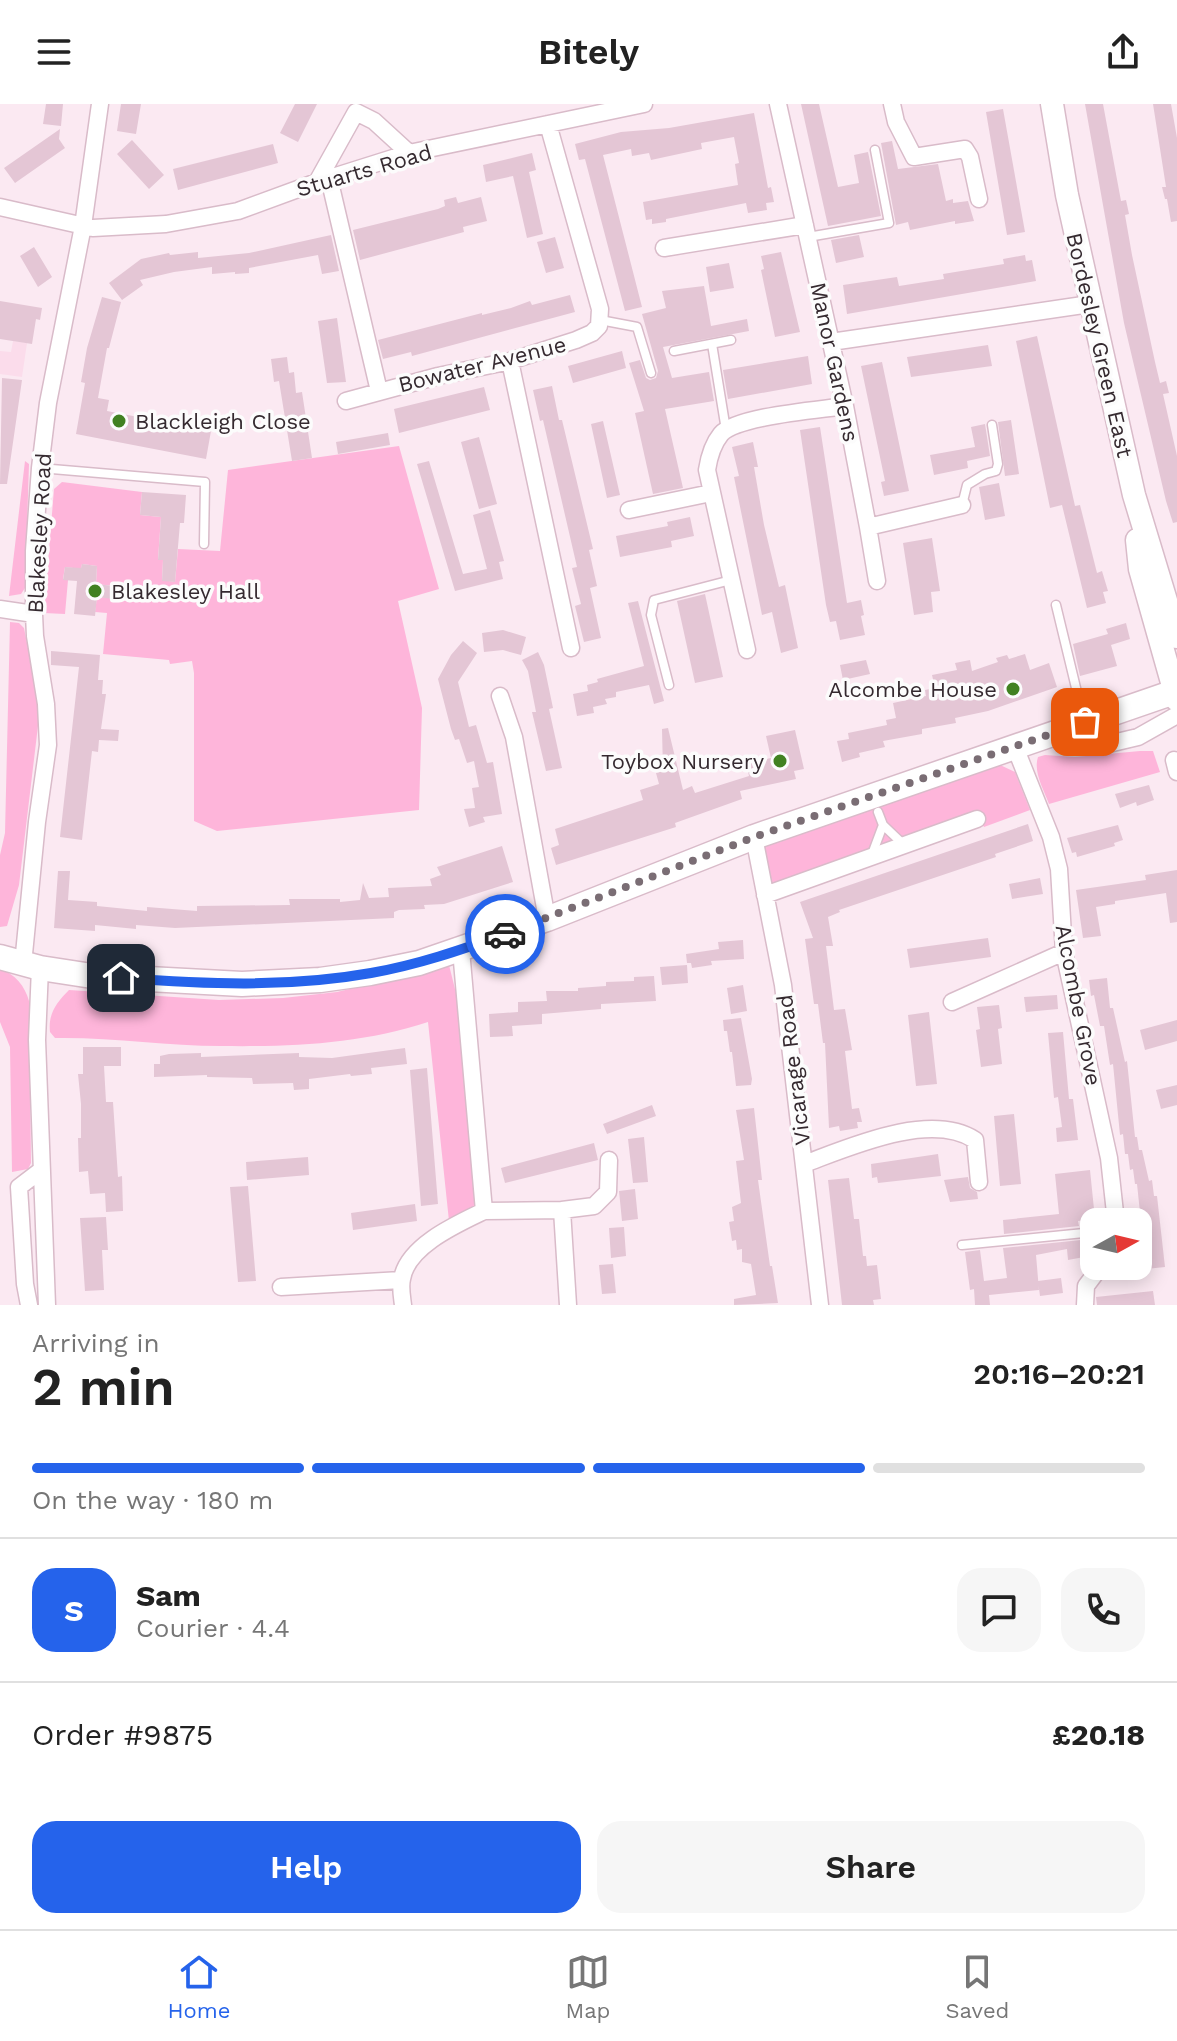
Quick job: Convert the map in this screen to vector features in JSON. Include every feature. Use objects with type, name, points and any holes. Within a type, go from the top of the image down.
[{"type":"main road","name":"Bordesley Green East","points":[[1039,104],[1067,195]]},
{"type":"main road","name":"Bordesley Green East","points":[[1052,104],[1067,195],[1134,495],[1177,637]]},
{"type":"main road","name":"Bordesley Green East","points":[[1134,495],[1140,569],[1176,699]]},
{"type":"main road","points":[[0,957],[92,976],[242,984],[320,980],[370,973],[461,950],[754,837],[1085,722],[1176,699]]},
{"type":"street","name":"Blakesley Road","points":[[47,1305],[32,966],[37,822],[48,745],[46,704],[35,636],[34,551],[48,403],[83,226],[100,104]]},
{"type":"street","name":"Stuarts Road","points":[[0,207],[83,226],[114,228],[166,224],[238,211],[409,153],[644,104]]},
{"type":"street","name":"Manor Gardens","points":[[778,104],[845,406],[877,581]]},
{"type":"street","points":[[892,104],[896,122],[914,157],[965,149],[970,157],[979,199]]},
{"type":"street","points":[[379,391],[323,180],[356,108],[409,153]]},
{"type":"street","points":[[548,124],[600,309],[600,320]]},
{"type":"street","points":[[664,248],[806,231]]},
{"type":"street","points":[[831,342],[1090,304]]},
{"type":"street","name":"Bowater Avenue","points":[[346,401],[510,361],[592,333],[600,320]]},
{"type":"street","points":[[510,361],[571,648]]},
{"type":"street","points":[[747,650],[711,493],[707,470],[711,450],[726,430],[741,423],[845,406]]},
{"type":"street","points":[[629,510],[711,493]]},
{"type":"street","points":[[868,527],[962,505]]},
{"type":"street","points":[[0,609],[34,614]]},
{"type":"street","points":[[500,696],[514,737],[547,919]]},
{"type":"street","points":[[1059,731],[1067,741],[1100,746],[1138,737],[1176,699]]},
{"type":"street","name":"Alcombe Grove","points":[[1015,747],[1051,837],[1059,869],[1064,952],[1109,1158],[1114,1208]]},
{"type":"street","points":[[765,895],[977,819]]},
{"type":"street","name":"Vicarage Road","points":[[754,837],[783,985],[820,1305]]},
{"type":"street","points":[[461,950],[484,1211]]},
{"type":"street","points":[[952,1002],[1064,952]]},
{"type":"street","points":[[804,1164],[875,1139],[911,1131],[947,1129],[962,1132],[975,1140],[979,1182]]},
{"type":"street","points":[[403,1305],[401,1280],[408,1262],[443,1230],[484,1211],[562,1210],[594,1206],[608,1192],[609,1160]]},
{"type":"street","points":[[29,1305],[19,1187],[40,1171]]},
{"type":"street","points":[[562,1210],[568,1305]]},
{"type":"street","points":[[281,1287],[401,1280]]},
{"type":"street","points":[[1085,1305],[1086,1286],[1090,1280]]},
{"type":"lane","points":[[806,231],[889,223],[875,150]]},
{"type":"lane","points":[[600,320],[637,327],[651,373]]},
{"type":"lane","points":[[674,351],[731,340]]},
{"type":"lane","points":[[712,344],[726,430]]},
{"type":"lane","points":[[962,505],[967,485],[996,471],[998,464],[992,425]]},
{"type":"lane","points":[[40,468],[205,482],[204,544]]},
{"type":"lane","points":[[669,685],[651,615],[654,600],[731,580]]},
{"type":"lane","points":[[1056,605],[1085,722]]},
{"type":"lane","points":[[878,812],[883,825],[904,846]]},
{"type":"lane","points":[[871,858],[883,825]]},
{"type":"lane","points":[[962,1245],[1080,1233]]},
{"type":"shaded area","points":[[13,341],[27,343],[22,377],[0,374],[0,351],[11,352]]},
{"type":"shaded area","points":[[399,446],[439,589],[398,601],[422,708],[419,810],[217,831],[194,821],[192,661],[170,664],[169,660],[103,654],[107,613],[95,612],[97,597],[113,598],[114,586],[96,584],[97,566],[82,564],[81,569],[65,567],[63,579],[68,580],[65,614],[44,613],[54,489],[62,482],[142,492],[140,515],[161,517],[158,559],[163,560],[162,580],[175,582],[178,549],[220,551],[228,470]]},
{"type":"shaded area","points":[[25,461],[29,464],[25,588],[21,594],[9,596]]},
{"type":"shaded area","points":[[10,622],[19,623],[24,628],[40,709],[19,885],[7,926],[0,927],[0,855],[5,833]]},
{"type":"shaded area","points":[[1153,751],[1160,772],[1049,804],[1038,775],[1038,757]]},
{"type":"shaded area","points":[[998,764],[1015,772],[1030,810],[984,827],[976,811],[771,887],[763,847]]},
{"type":"shaded area","points":[[449,965],[457,997],[477,1207],[449,1221],[428,1022],[352,1040],[273,1046],[200,1046],[55,1038],[50,1032],[54,1009],[69,990],[219,1000],[283,998],[337,992]]},
{"type":"shaded area","points":[[0,969],[19,981],[29,1001],[31,1163],[28,1169],[12,1172],[10,1047],[0,1022]]},
{"type":"building","points":[[46,104],[63,104],[61,126],[43,124]]},
{"type":"building","points":[[121,104],[141,104],[136,134],[117,131]]},
{"type":"building","points":[[295,104],[317,104],[298,142],[280,133]]},
{"type":"building","points":[[801,104],[819,104],[838,187],[859,183],[854,155],[868,152],[881,216],[828,226]]},
{"type":"building","points":[[1085,104],[1103,104],[1121,201],[1126,200],[1129,214],[1125,215],[1132,255],[1155,362],[1160,383],[1166,381],[1169,393],[1163,394],[1177,456],[1177,522],[1173,523],[1124,323]]},
{"type":"building","points":[[1153,104],[1171,104],[1177,138],[1177,221],[1171,222],[1162,187],[1166,187]]},
{"type":"building","points":[[1003,109],[1025,232],[1007,235],[986,112]]},
{"type":"building","points":[[754,113],[768,188],[771,187],[774,202],[766,203],[767,210],[748,213],[746,203],[666,219],[666,222],[652,224],[652,219],[646,220],[643,202],[738,185],[735,164],[739,163],[734,137],[701,143],[702,149],[651,160],[649,153],[632,156],[631,149],[603,155],[642,307],[625,311],[585,159],[579,160],[575,144],[621,132],[669,128]]},
{"type":"building","points":[[60,129],[59,139],[65,148],[15,183],[4,168]]},
{"type":"building","points":[[132,140],[164,175],[149,189],[117,154]]},
{"type":"building","points":[[892,141],[898,169],[938,164],[946,201],[968,201],[974,221],[955,224],[955,221],[910,230],[908,222],[896,225],[881,143]]},
{"type":"building","points":[[273,144],[278,163],[178,190],[173,169]]},
{"type":"building","points":[[532,153],[536,170],[529,172],[543,234],[527,238],[513,176],[486,182],[483,165]]},
{"type":"building","points":[[456,197],[458,203],[481,197],[487,221],[463,227],[464,232],[360,260],[353,230],[438,209],[445,206],[444,200]]},
{"type":"building","points":[[331,235],[339,271],[322,274],[318,255],[249,268],[249,273],[212,274],[212,267],[174,272],[140,280],[143,285],[122,300],[109,283],[141,259],[169,253],[198,252],[198,258],[249,253]]},
{"type":"building","points":[[859,235],[864,257],[836,263],[831,240]]},
{"type":"building","points":[[555,237],[564,268],[546,273],[537,242]]},
{"type":"building","points":[[34,247],[52,277],[38,287],[20,256]]},
{"type":"building","points":[[781,252],[800,332],[775,337],[761,256]]},
{"type":"building","points":[[1025,255],[1026,261],[1032,260],[1036,281],[847,314],[843,285],[897,277],[899,286],[944,279],[943,274],[1004,264],[1003,259]]},
{"type":"building","points":[[729,263],[734,288],[710,292],[706,267]]},
{"type":"building","points":[[704,286],[711,326],[747,319],[749,331],[663,347],[672,378],[709,372],[714,401],[665,409],[683,488],[653,494],[635,413],[644,411],[629,363],[640,360],[646,378],[656,378],[658,371],[642,314],[666,308],[662,291]]},
{"type":"building","points":[[570,295],[575,312],[412,356],[411,352],[383,359],[378,340],[530,301],[532,305]]},
{"type":"building","name":"Blackleigh Close","points":[[102,297],[121,302],[107,348],[98,398],[109,400],[107,411],[211,431],[206,459],[76,434],[85,383],[81,382],[87,348]]},
{"type":"building","points":[[0,301],[42,308],[40,320],[36,319],[32,344],[0,339]]},
{"type":"building","points":[[337,318],[346,382],[327,383],[318,321]]},
{"type":"building","points":[[1037,336],[1075,506],[1080,505],[1097,573],[1102,571],[1108,591],[1103,592],[1106,603],[1087,608],[1062,505],[1050,508],[1016,341]]},
{"type":"building","points":[[988,345],[992,366],[911,377],[907,357]]},
{"type":"building","points":[[622,351],[626,368],[573,383],[568,366]]},
{"type":"building","points":[[808,356],[812,384],[728,399],[723,370]]},
{"type":"building","points":[[287,357],[289,373],[294,372],[296,393],[302,392],[312,458],[292,461],[279,381],[274,382],[271,359]]},
{"type":"building","points":[[882,362],[909,491],[884,496],[881,482],[885,481],[861,366]]},
{"type":"building","points":[[2,378],[22,380],[7,484],[0,484]]},
{"type":"building","points":[[552,386],[593,549],[589,550],[597,586],[590,588],[601,638],[584,642],[575,606],[581,604],[572,568],[577,567],[543,420],[540,421],[533,390]]},
{"type":"building","points":[[484,387],[490,410],[399,433],[394,409]]},
{"type":"building","points":[[1011,420],[1019,474],[1005,476],[998,422]]},
{"type":"building","points":[[603,421],[620,495],[607,498],[591,424]]},
{"type":"building","points":[[985,424],[990,456],[967,461],[968,468],[934,475],[930,455],[975,447],[971,427]]},
{"type":"building","points":[[820,427],[847,603],[861,600],[864,615],[861,616],[865,635],[840,640],[836,621],[830,622],[826,605],[800,430]]},
{"type":"building","points":[[388,433],[390,445],[338,454],[336,442]]},
{"type":"building","points":[[479,437],[497,504],[479,509],[461,442]]},
{"type":"building","points":[[753,442],[764,525],[779,587],[785,585],[798,648],[781,653],[772,612],[762,615],[734,477],[739,476],[732,447]]},
{"type":"building","points":[[429,461],[463,574],[487,569],[473,515],[490,510],[504,561],[499,562],[503,579],[455,591],[417,464]]},
{"type":"building","points":[[999,483],[1005,516],[985,520],[979,487]]},
{"type":"building","points":[[142,492],[186,495],[184,523],[180,523],[175,582],[162,581],[163,560],[158,560],[161,517],[140,515]]},
{"type":"building","points":[[690,517],[694,536],[671,541],[672,547],[620,557],[616,536],[668,526],[667,522]]},
{"type":"building","points":[[932,538],[940,591],[931,592],[933,612],[914,615],[903,543]]},
{"type":"building","name":"Blakesley Hall","points":[[82,564],[97,566],[96,584],[114,586],[113,599],[97,597],[95,616],[74,614],[77,581],[63,580],[65,567],[81,568]]},
{"type":"building","points":[[705,594],[723,677],[695,683],[677,601]]},
{"type":"building","points":[[638,601],[664,701],[654,704],[649,685],[616,692],[616,697],[605,699],[607,704],[593,707],[594,713],[577,716],[573,694],[588,691],[587,685],[598,682],[597,679],[644,666],[628,603]]},
{"type":"building","points":[[1126,623],[1130,639],[1111,645],[1117,666],[1080,676],[1073,644],[1108,634],[1106,629]]},
{"type":"building","points":[[503,630],[526,637],[521,655],[503,650],[484,652],[482,633]]},
{"type":"building","points":[[463,641],[477,653],[458,682],[469,727],[476,725],[487,763],[493,762],[502,814],[483,817],[485,822],[469,827],[464,809],[475,808],[472,788],[479,787],[474,761],[467,763],[459,739],[455,740],[438,679]]},
{"type":"building","points":[[51,651],[100,655],[98,680],[103,680],[102,694],[106,694],[101,729],[119,730],[118,741],[99,740],[98,752],[92,751],[82,840],[60,837],[79,667],[51,665]]},
{"type":"building","points":[[538,652],[544,665],[553,708],[549,709],[562,768],[546,771],[532,712],[536,712],[528,671],[522,660]]},
{"type":"building","points":[[1025,654],[1030,670],[1049,663],[1057,687],[988,711],[955,718],[956,723],[922,729],[922,734],[883,741],[885,747],[859,753],[860,757],[842,762],[837,741],[849,739],[848,733],[887,725],[886,720],[896,718],[893,703],[926,696],[925,690],[935,688],[932,675],[957,670],[955,663],[970,660],[972,671],[998,662],[996,658],[1007,655],[1009,659]]},
{"type":"building","points":[[866,660],[870,674],[843,680],[840,665]]},
{"type":"building","points":[[668,728],[683,790],[692,786],[695,793],[749,776],[746,763],[771,758],[766,736],[795,730],[804,769],[794,771],[796,779],[740,791],[742,799],[675,823],[676,827],[556,865],[551,848],[559,845],[555,829],[643,800],[640,790],[659,784],[656,773],[663,771],[662,729]]},
{"type":"building","points":[[1149,785],[1154,800],[1120,808],[1115,794]]},
{"type":"building","points":[[1028,824],[1033,841],[995,854],[996,857],[839,910],[828,917],[833,946],[826,946],[834,1010],[845,1009],[852,1050],[845,1051],[852,1109],[859,1108],[862,1122],[857,1122],[858,1128],[840,1131],[839,1126],[829,1128],[825,1043],[818,1004],[814,1004],[805,939],[813,938],[800,902]]},
{"type":"building","points":[[1118,825],[1123,840],[1114,843],[1115,846],[1077,857],[1076,852],[1072,853],[1067,838]]},
{"type":"building","points":[[502,846],[513,882],[444,904],[424,905],[425,909],[399,910],[394,912],[394,918],[175,928],[136,925],[136,929],[95,925],[95,931],[54,928],[58,871],[70,871],[68,900],[147,911],[147,907],[197,911],[197,906],[290,905],[289,899],[360,900],[363,883],[369,898],[389,897],[388,888],[432,886],[430,879],[441,875],[437,867]]},
{"type":"building","points":[[1177,870],[1177,922],[1170,923],[1166,893],[1115,901],[1115,904],[1096,907],[1101,936],[1083,938],[1076,890],[1146,880],[1145,875]]},
{"type":"building","points":[[1040,878],[1043,894],[1012,899],[1009,884]]},
{"type":"building","points":[[988,938],[991,957],[910,968],[907,949]]},
{"type":"building","points":[[743,940],[744,959],[711,961],[712,965],[692,968],[691,963],[687,963],[686,954],[719,949],[718,942]]},
{"type":"building","points":[[687,965],[688,983],[662,985],[660,967]]},
{"type":"building","points":[[654,976],[656,1001],[601,1004],[601,1009],[542,1014],[542,1024],[512,1026],[513,1036],[490,1037],[489,1014],[518,1012],[518,1002],[547,1001],[546,991],[578,991],[578,988],[606,986],[606,982],[634,981],[634,977]]},
{"type":"building","points":[[1107,978],[1110,1008],[1113,1008],[1127,1061],[1135,1137],[1139,1150],[1142,1150],[1149,1181],[1152,1180],[1154,1196],[1157,1196],[1165,1267],[1152,1268],[1152,1208],[1140,1208],[1133,1169],[1130,1170],[1128,1154],[1125,1154],[1123,1134],[1120,1135],[1113,1064],[1110,1065],[1104,1026],[1100,1026],[1089,980]]},
{"type":"building","points":[[743,985],[747,1011],[731,1014],[727,988]]},
{"type":"building","points":[[1057,995],[1058,1009],[1026,1012],[1024,997]]},
{"type":"building","points":[[999,1005],[1002,1064],[981,1067],[976,1030],[980,1029],[977,1007]]},
{"type":"building","points":[[929,1012],[937,1084],[916,1086],[908,1015]]},
{"type":"building","points":[[741,1018],[752,1079],[751,1085],[736,1086],[732,1052],[723,1020]]},
{"type":"building","points":[[1177,1020],[1177,1041],[1145,1050],[1140,1030]]},
{"type":"building","points":[[1063,1032],[1069,1099],[1073,1099],[1078,1140],[1057,1142],[1056,1128],[1062,1127],[1058,1097],[1054,1098],[1048,1033]]},
{"type":"building","points":[[83,1047],[121,1047],[121,1066],[104,1066],[106,1102],[113,1102],[123,1211],[106,1212],[105,1193],[90,1194],[88,1171],[79,1172],[81,1104],[78,1074],[83,1074]]},
{"type":"building","points":[[405,1048],[407,1064],[371,1068],[372,1074],[309,1079],[309,1089],[294,1090],[293,1083],[253,1084],[252,1078],[207,1075],[154,1077],[154,1064],[160,1064],[160,1056],[169,1054],[201,1053],[201,1057],[299,1053],[299,1057],[332,1058]]},
{"type":"building","points":[[427,1068],[438,1204],[421,1206],[410,1070]]},
{"type":"building","points":[[1177,1085],[1177,1105],[1161,1109],[1156,1090]]},
{"type":"building","points":[[652,1105],[656,1116],[607,1134],[603,1124]]},
{"type":"building","points":[[754,1108],[762,1180],[758,1180],[778,1303],[734,1305],[734,1299],[756,1295],[751,1264],[742,1262],[742,1249],[737,1250],[736,1240],[732,1241],[729,1222],[734,1221],[732,1207],[741,1203],[736,1161],[744,1160],[736,1110]]},
{"type":"building","points":[[1014,1114],[1021,1184],[1000,1186],[994,1116]]},
{"type":"building","points":[[644,1137],[648,1182],[633,1183],[628,1139]]},
{"type":"building","points":[[594,1143],[598,1160],[505,1183],[501,1168]]},
{"type":"building","points":[[938,1154],[941,1176],[878,1183],[877,1177],[872,1178],[871,1164]]},
{"type":"building","points":[[308,1157],[309,1175],[247,1180],[246,1162]]},
{"type":"building","points":[[1090,1170],[1094,1208],[1080,1208],[1079,1226],[1004,1234],[1003,1220],[1059,1214],[1055,1174]]},
{"type":"building","points":[[968,1177],[970,1188],[977,1192],[978,1199],[950,1202],[944,1180]]},
{"type":"building","points":[[849,1178],[854,1219],[859,1219],[863,1256],[866,1256],[867,1266],[877,1265],[881,1299],[873,1300],[874,1305],[842,1305],[828,1180]]},
{"type":"building","points":[[248,1186],[256,1281],[238,1282],[230,1187]]},
{"type":"building","points":[[635,1189],[638,1219],[622,1221],[619,1191]]},
{"type":"building","points":[[415,1204],[417,1221],[353,1230],[351,1213]]},
{"type":"building","points":[[106,1217],[108,1250],[102,1250],[104,1290],[85,1291],[80,1218]]},
{"type":"building","points":[[624,1227],[626,1256],[611,1258],[609,1228]]},
{"type":"building","points":[[1080,1240],[1080,1258],[1068,1260],[1067,1249],[1036,1255],[1039,1290],[989,1295],[990,1305],[975,1305],[965,1252],[980,1250],[984,1281],[1007,1278],[1003,1248]]},
{"type":"building","points":[[613,1264],[616,1293],[602,1294],[599,1265]]},
{"type":"building","points":[[1061,1278],[1063,1293],[1040,1296],[1038,1281]]},
{"type":"building","points":[[1153,1291],[1155,1305],[1097,1305],[1096,1297]]},
{"type":"way so far","points":[[505,934],[754,837],[1085,722]]},
{"type":"place","name":"Blackleigh Close","points":[[119,421]]},
{"type":"place","name":"Blakesley Hall","points":[[95,591]]},
{"type":"place","name":"Alcombe House","points":[[1013,689]]},
{"type":"place","name":"Toybox Nursery","points":[[780,761]]},
{"type":"route","points":[[121,978],[242,984],[320,980],[419,963],[505,934]]}]
